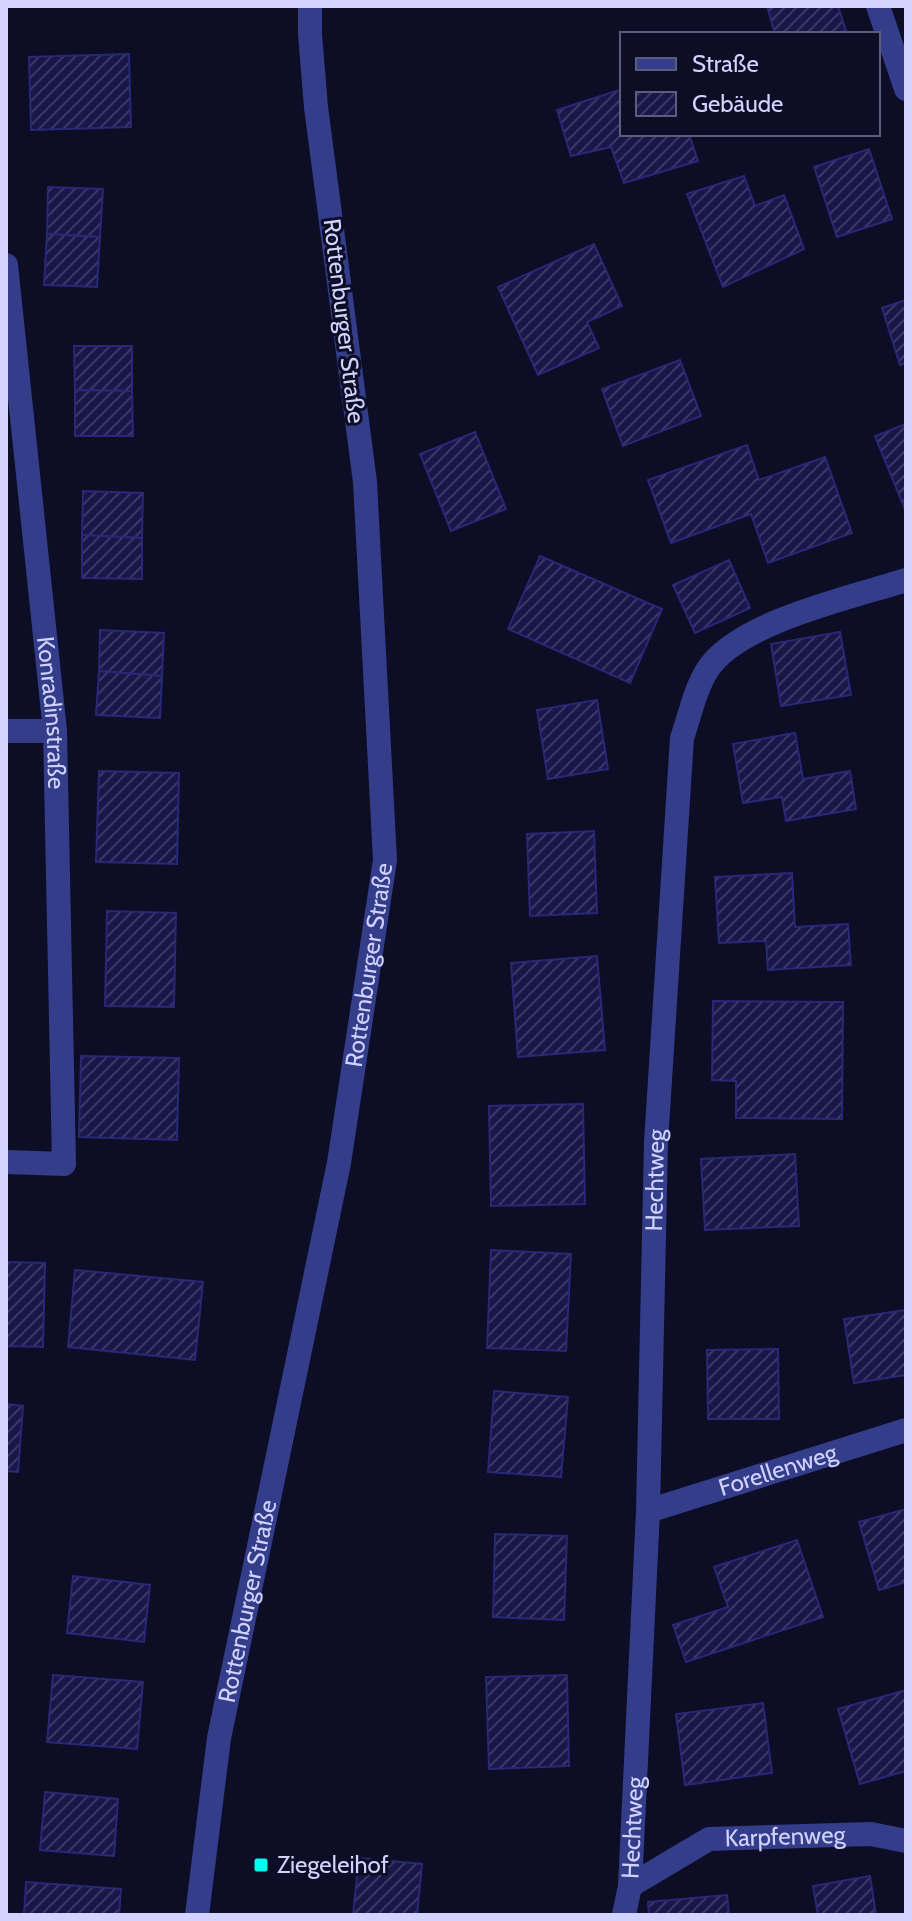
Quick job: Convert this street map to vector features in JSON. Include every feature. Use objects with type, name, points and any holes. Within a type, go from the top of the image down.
[{"type":"street","name":"Rottenburger Straße","points":[[197,1915],[219,1738],[339,1163],[385,860],[365,482],[316,107],[310,6]]},
{"type":"street","points":[[878,6],[906,89]]},
{"type":"street","name":"Konradinstraße","points":[[6,265],[10,339],[55,731],[64,1164],[6,1162]]},
{"type":"street","name":"Hechtweg","points":[[624,1915],[630,1886],[648,1511],[656,1142],[682,738],[708,668],[730,646],[768,624],[906,580]]},
{"type":"street","points":[[6,731],[55,731]]},
{"type":"street","name":"Forellenweg","points":[[648,1511],[906,1430]]},
{"type":"street","name":"Karpfenweg","points":[[630,1886],[709,1839],[871,1834],[906,1841]]},
{"type":"building","points":[[767,6],[838,6],[846,32],[774,32]]},
{"type":"building","points":[[129,54],[131,127],[31,130],[29,57]]},
{"type":"building","points":[[620,90],[620,136],[690,136],[698,161],[624,183],[611,147],[571,156],[557,110]]},
{"type":"building","points":[[869,149],[892,219],[837,237],[814,167]]},
{"type":"building","points":[[744,176],[755,206],[784,195],[804,249],[723,287],[687,194]]},
{"type":"building","points":[[48,187],[103,189],[100,237],[47,234]]},
{"type":"building","points":[[47,234],[100,237],[97,287],[44,285]]},
{"type":"building","points":[[594,244],[622,306],[587,322],[599,348],[538,375],[498,287]]},
{"type":"building","points":[[906,300],[906,363],[900,365],[882,308]]},
{"type":"building","points":[[74,346],[132,346],[132,391],[75,390]]},
{"type":"building","points":[[680,360],[701,416],[623,446],[602,389]]},
{"type":"building","points":[[75,390],[132,391],[133,436],[75,436]]},
{"type":"building","points":[[906,424],[906,512],[875,436]]},
{"type":"building","points":[[475,432],[506,509],[451,531],[420,454]]},
{"type":"building","points":[[747,445],[759,480],[825,457],[852,533],[768,563],[751,514],[671,543],[648,480]]},
{"type":"building","points":[[83,491],[143,493],[142,538],[82,535]]},
{"type":"building","points":[[82,535],[142,538],[142,579],[82,578]]},
{"type":"building","points":[[540,556],[662,609],[630,683],[508,629]]},
{"type":"building","points":[[729,560],[750,608],[695,633],[673,585]]},
{"type":"building","points":[[100,630],[164,633],[162,676],[99,671]]},
{"type":"building","points":[[840,632],[851,695],[781,706],[771,644]]},
{"type":"building","points":[[99,671],[162,676],[160,718],[96,715]]},
{"type":"building","points":[[597,700],[608,769],[548,779],[537,710]]},
{"type":"building","points":[[795,733],[803,779],[850,771],[856,809],[786,821],[782,797],[743,803],[733,744]]},
{"type":"building","points":[[99,771],[179,773],[177,864],[96,862]]},
{"type":"building","points":[[594,831],[597,913],[530,916],[527,834]]},
{"type":"building","points":[[792,873],[795,927],[848,924],[851,965],[768,970],[766,941],[719,943],[715,877]]},
{"type":"building","points":[[107,911],[176,913],[174,1007],[105,1006]]},
{"type":"building","points":[[597,956],[605,1050],[518,1057],[511,963]]},
{"type":"building","points":[[713,1001],[843,1002],[842,1119],[736,1118],[736,1081],[712,1080]]},
{"type":"building","points":[[81,1056],[179,1058],[177,1140],[79,1137]]},
{"type":"building","points":[[583,1104],[585,1204],[491,1206],[489,1106]]},
{"type":"building","points":[[795,1154],[799,1226],[705,1230],[701,1159]]},
{"type":"building","points":[[491,1250],[571,1254],[566,1351],[487,1348]]},
{"type":"building","points":[[6,1262],[45,1263],[43,1347],[6,1346]]},
{"type":"building","points":[[75,1270],[203,1282],[195,1360],[68,1347]]},
{"type":"building","points":[[906,1310],[906,1375],[854,1383],[844,1319]]},
{"type":"building","points":[[778,1349],[779,1419],[708,1419],[707,1350]]},
{"type":"building","points":[[494,1391],[568,1397],[561,1477],[488,1472]]},
{"type":"building","points":[[6,1404],[23,1406],[18,1472],[6,1471]]},
{"type":"building","points":[[906,1509],[906,1582],[879,1590],[859,1522]]},
{"type":"building","points":[[495,1534],[567,1536],[564,1620],[493,1617]]},
{"type":"building","points":[[797,1540],[823,1617],[686,1662],[673,1625],[728,1607],[714,1567]]},
{"type":"building","points":[[73,1576],[150,1585],[144,1642],[67,1633]]},
{"type":"building","points":[[53,1675],[143,1682],[137,1749],[47,1742]]},
{"type":"building","points":[[567,1675],[569,1766],[489,1769],[486,1677]]},
{"type":"building","points":[[906,1690],[906,1771],[860,1784],[838,1709]]},
{"type":"building","points":[[763,1703],[772,1773],[685,1785],[676,1714]]},
{"type":"building","points":[[45,1792],[118,1799],[114,1856],[40,1850]]},
{"type":"building","points":[[359,1858],[422,1864],[417,1915],[353,1915]]},
{"type":"building","points":[[870,1876],[876,1915],[818,1915],[813,1886]]},
{"type":"building","points":[[26,1882],[121,1889],[119,1915],[24,1915]]},
{"type":"building","points":[[727,1895],[729,1915],[649,1915],[648,1902]]},
{"type":"place","name":"Ziegeleihof","points":[[261,1865]]}]
